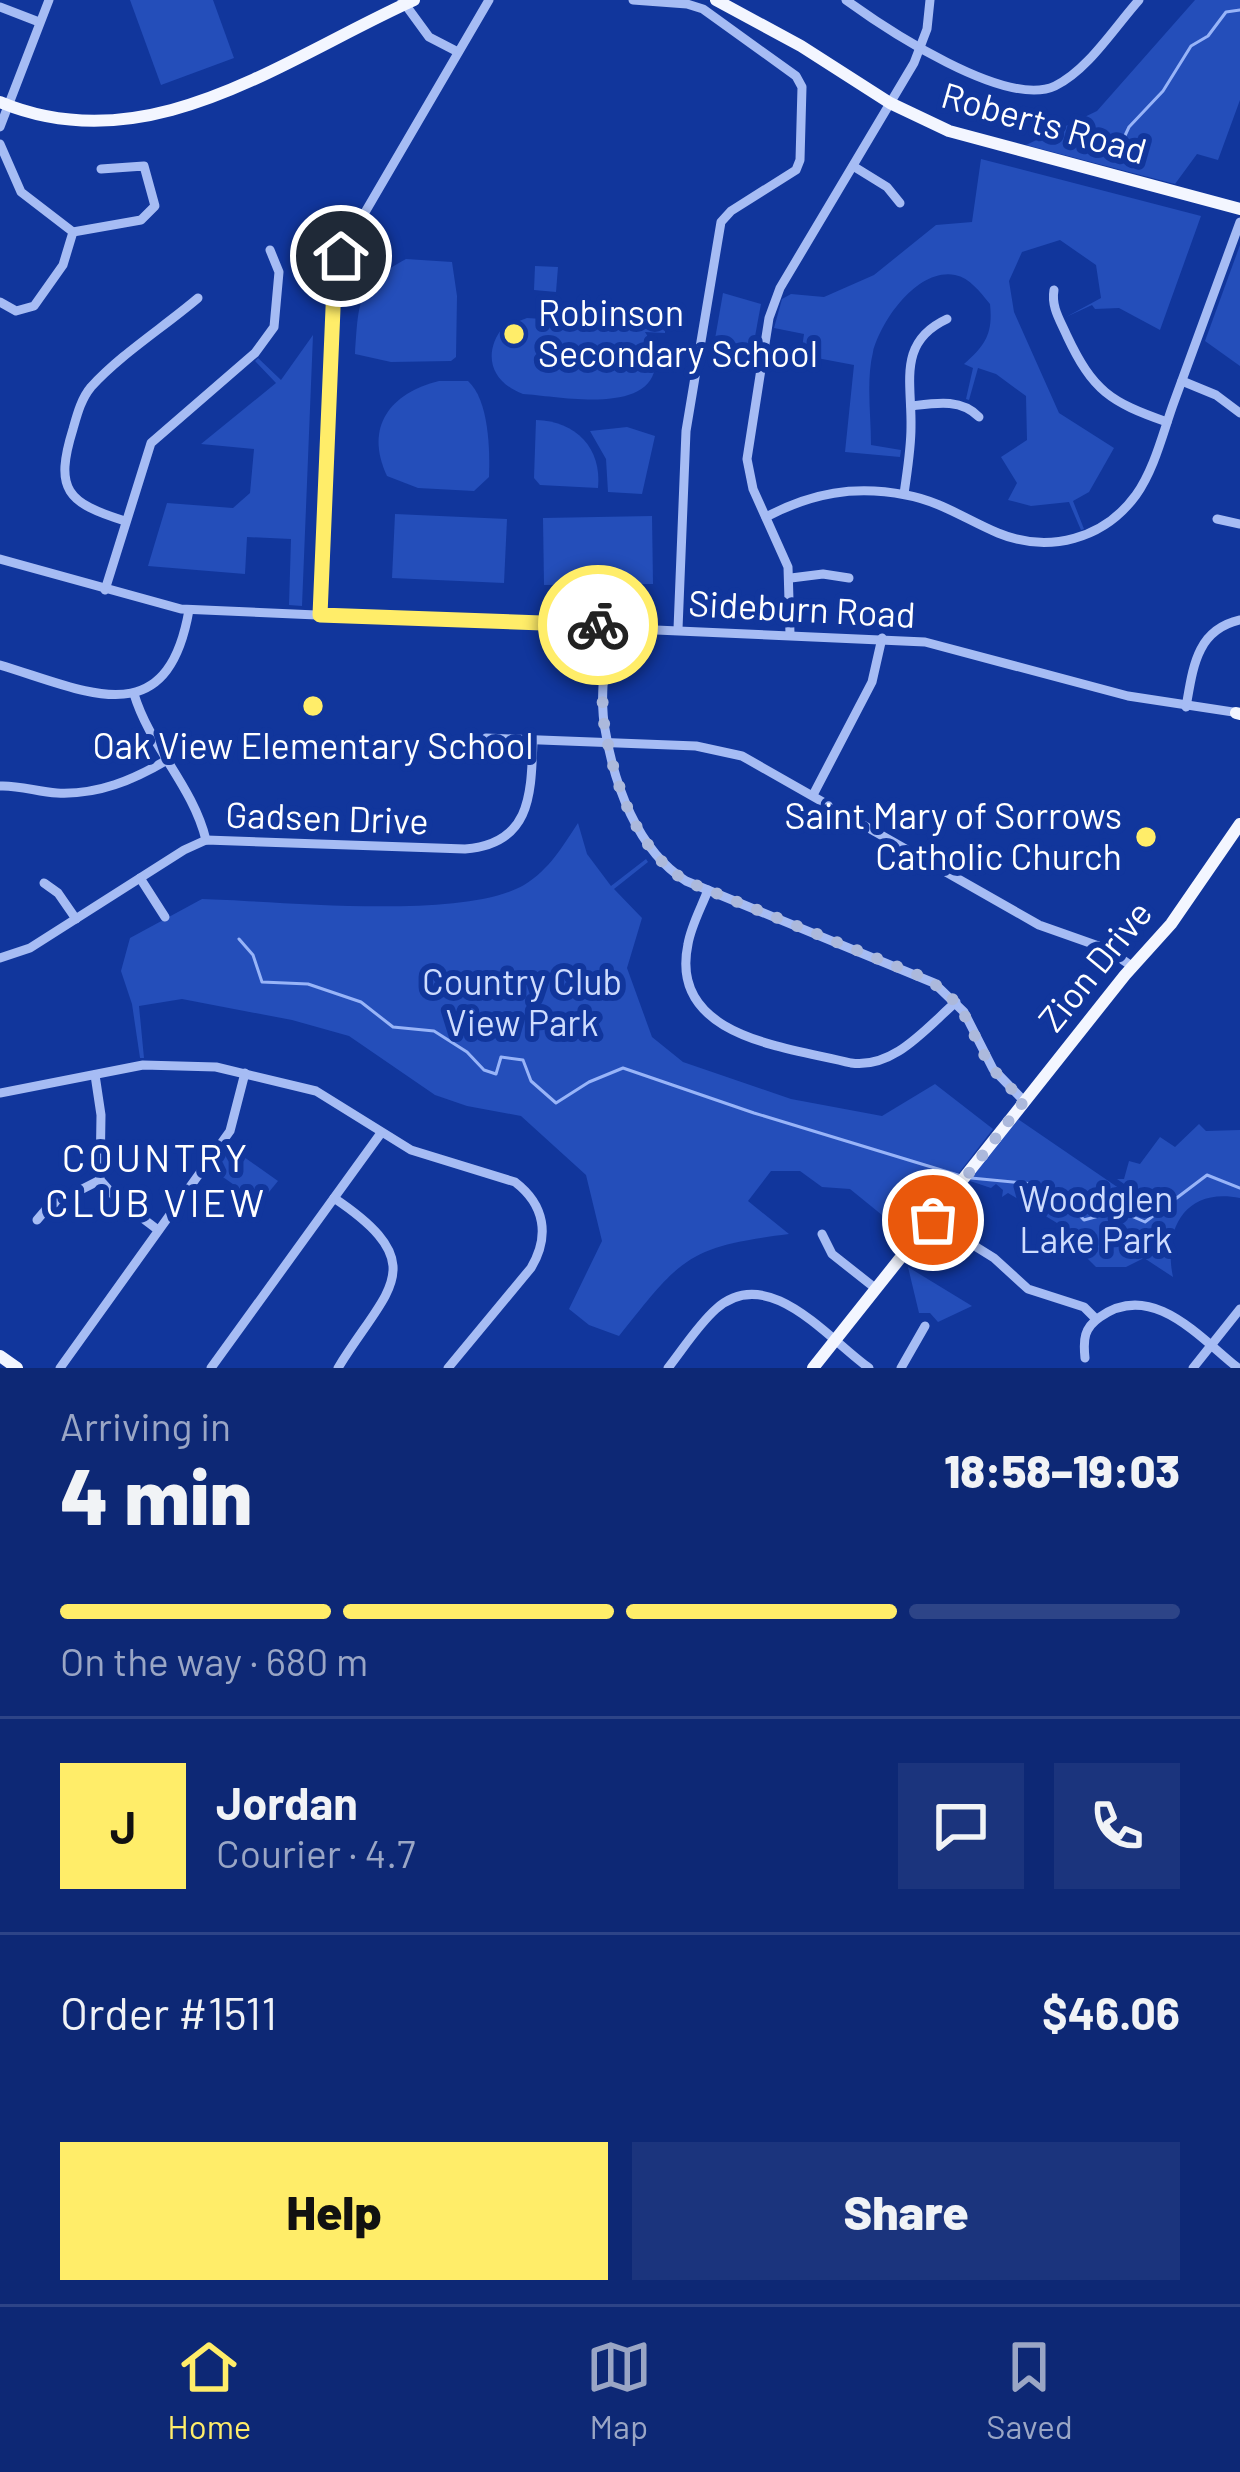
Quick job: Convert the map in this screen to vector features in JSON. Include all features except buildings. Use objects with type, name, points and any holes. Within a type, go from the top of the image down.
[{"type":"main road","name":"Roberts Road","points":[[716,0],[801,46],[890,103],[968,138],[1240,208]]},
{"type":"main road","points":[[3,104],[79,123],[161,116],[284,65],[406,2]]},
{"type":"main road","name":"Zion Drive","points":[[813,1368],[1171,924],[1235,840],[1240,824]]},
{"type":"main road","points":[[0,1356],[17,1368]]},
{"type":"street","points":[[0,128],[3,104],[49,0]]},
{"type":"street","points":[[320,615],[336,275],[350,238],[489,0]]},
{"type":"street","points":[[633,0],[703,9],[796,76],[802,87],[796,170],[728,213],[721,225],[686,431],[678,629]]},
{"type":"street","points":[[846,0],[920,50],[1013,89],[1042,90],[1070,77],[1138,0]]},
{"type":"street","points":[[790,634],[791,578],[753,489],[747,448],[769,318],[780,287],[920,50],[930,0]]},
{"type":"street","points":[[406,2],[429,37],[458,52]]},
{"type":"street","points":[[0,7],[39,22]]},
{"type":"street","points":[[0,145],[21,192],[73,232],[141,220],[155,206],[144,166],[101,169]]},
{"type":"street","points":[[853,166],[887,187],[900,203]]},
{"type":"street","points":[[766,518],[820,493],[904,494],[938,503],[1024,542],[1081,537],[1121,512],[1138,492],[1240,222]]},
{"type":"street","points":[[0,302],[16,311],[34,306],[63,265],[73,232]]},
{"type":"street","points":[[105,590],[145,456],[156,436],[268,338],[277,315],[279,272],[270,250]]},
{"type":"street","points":[[1054,290],[1054,308],[1083,370],[1096,386],[1120,404],[1167,422]]},
{"type":"street","points":[[125,521],[82,506],[65,484],[64,459],[79,408],[95,383],[198,298]]},
{"type":"street","points":[[904,494],[911,406],[908,377],[914,352],[932,326],[947,319]]},
{"type":"street","points":[[1181,381],[1216,395],[1240,413]]},
{"type":"street","points":[[911,406],[955,404],[980,417]]},
{"type":"street","points":[[1217,519],[1240,524]]},
{"type":"street","name":"Sideburn Road","points":[[0,559],[189,610],[936,644],[1078,684],[1238,713]]},
{"type":"street","points":[[791,578],[823,574],[849,578]]},
{"type":"street","points":[[0,665],[105,695],[134,694],[155,683],[172,665],[189,610]]},
{"type":"street","points":[[1186,706],[1204,640],[1224,624],[1240,620]]},
{"type":"street","points":[[608,626],[604,714],[609,743],[634,823],[646,845],[672,872],[708,890],[923,977],[956,1002],[993,1069],[1024,1101]]},
{"type":"street","points":[[813,795],[872,682],[882,638]]},
{"type":"street","points":[[134,694],[146,726],[195,805],[206,840]]},
{"type":"street","points":[[486,738],[724,751],[757,763],[1040,925],[1107,950],[1133,968]]},
{"type":"street","name":"Gadsen Drive","points":[[0,958],[31,948],[206,840],[486,847],[510,833],[526,810],[533,740]]},
{"type":"street","points":[[0,786],[79,793],[132,780],[166,760]]},
{"type":"street","points":[[140,878],[165,917]]},
{"type":"street","points":[[44,883],[58,893],[76,919]]},
{"type":"street","points":[[708,890],[687,945],[687,975],[703,1009],[732,1032],[870,1064],[895,1054],[956,1002]]},
{"type":"street","points":[[0,1093],[173,1063],[245,1072],[316,1090],[429,1158],[515,1182],[541,1213],[543,1238],[534,1263],[448,1368]]},
{"type":"street","points":[[60,1368],[230,1131],[245,1072]]},
{"type":"street","points":[[95,1076],[101,1115],[100,1180],[158,1230]]},
{"type":"street","points":[[211,1368],[381,1133]]},
{"type":"street","points":[[37,1220],[49,1206],[100,1180]]},
{"type":"street","points":[[334,1198],[381,1234],[394,1272],[386,1299],[338,1368]]},
{"type":"street","points":[[933,1220],[994,1258],[1028,1289],[1084,1307],[1096,1319]]},
{"type":"street","points":[[822,1234],[832,1254],[875,1288]]},
{"type":"street","points":[[668,1368],[713,1311],[742,1295],[782,1300],[869,1368]]},
{"type":"street","points":[[1085,1358],[1083,1338],[1096,1319],[1123,1306],[1156,1307],[1238,1368]]},
{"type":"street","points":[[1193,1368],[1240,1309]]},
{"type":"street","points":[[901,1368],[925,1326]]},
{"type":"green space","points":[[130,0],[213,0],[234,58],[161,85]]},
{"type":"green space","points":[[1195,0],[1240,0],[1240,100],[1218,160],[1197,154],[1175,184],[1026,145],[1097,111]]},
{"type":"green space","points":[[981,159],[1201,216],[1160,330],[1119,308],[1095,309],[1092,305],[1066,317],[1101,298],[1096,265],[1060,240],[1022,252],[1009,281],[1014,312],[1059,413],[1114,448],[1089,492],[1073,501],[1081,530],[1069,502],[1031,506],[1008,500],[1017,483],[1001,457],[1027,440],[1026,396],[996,374],[978,368],[966,399],[973,368],[964,364],[986,338],[991,314],[990,304],[965,279],[941,275],[914,288],[892,312],[877,340],[870,375],[871,445],[901,450],[900,457],[845,452],[854,365],[801,355],[804,334],[774,328],[782,299],[791,294],[824,297],[874,275],[936,225],[972,222]]},
{"type":"green space","points":[[1240,245],[1240,366],[1205,341]]},
{"type":"green space","points":[[406,259],[452,262],[457,296],[456,357],[451,361],[391,362],[355,354],[363,297],[378,278]]},
{"type":"green space","points":[[535,266],[558,267],[556,292],[534,290]]},
{"type":"green space","points":[[723,293],[761,304],[753,347],[715,339]]},
{"type":"green space","points":[[527,318],[665,327],[665,333],[645,332],[654,349],[655,368],[648,383],[636,392],[599,399],[523,394],[497,375],[492,357],[503,327]]},
{"type":"green space","points":[[313,335],[302,606],[289,605],[291,539],[247,537],[245,574],[148,566],[167,503],[233,508],[250,493],[254,449],[201,444],[276,383],[255,361],[258,358],[281,380]]},
{"type":"green space","points":[[439,381],[468,381],[480,400],[489,477],[474,491],[418,488],[387,476],[381,458],[380,428],[395,403]]},
{"type":"green space","points":[[536,420],[563,425],[583,439],[596,461],[598,488],[540,485],[534,478]]},
{"type":"green space","points":[[627,427],[655,436],[642,494],[608,492],[606,459],[590,431]]},
{"type":"green space","points":[[395,514],[507,519],[504,583],[392,578]]},
{"type":"green space","points":[[652,516],[653,584],[544,585],[543,518]]},
{"type":"green space","name":"Country Club View Park","points":[[578,823],[587,854],[611,886],[646,859],[648,862],[614,889],[642,918],[627,968],[652,1037],[683,1062],[791,1099],[882,1116],[935,1084],[993,1129],[909,1237],[850,1189],[822,1187],[800,1171],[771,1171],[748,1201],[789,1234],[728,1244],[689,1260],[619,1336],[589,1325],[569,1309],[602,1241],[586,1175],[521,1116],[435,1095],[349,1036],[182,999],[139,1006],[144,1058],[140,1058],[132,1004],[121,971],[130,938],[202,899],[415,906],[495,896],[524,885],[541,872]]},
{"type":"green space","name":"Woodglen Lake Park","points":[[1015,1117],[1126,1193],[1130,1188],[1117,1179],[1124,1179],[1129,1161],[1140,1164],[1160,1137],[1175,1147],[1199,1124],[1206,1131],[1240,1130],[1240,1198],[1205,1199],[1182,1215],[1172,1243],[1173,1277],[1144,1258],[1126,1267],[1096,1267],[1086,1257],[1062,1248],[1057,1223],[1008,1193],[1002,1197],[1003,1190],[996,1184],[991,1188],[967,1180]]},
{"type":"green space","points":[[227,1145],[278,1181],[260,1203],[210,1168]]},
{"type":"green space","points":[[908,1267],[972,1306],[938,1322],[930,1313],[919,1313]]},
{"type":"waterway","points":[[1125,150],[1122,142],[1129,127],[1163,91],[1191,46],[1208,36],[1226,12],[1240,10]]},
{"type":"waterway","points":[[239,939],[253,955],[262,982],[308,984],[361,1002],[393,1027],[434,1031],[496,1074],[501,1057],[523,1060],[531,1081],[556,1103],[623,1068],[961,1176]]},
{"type":"waterway","points":[[971,1178],[1033,1184],[1039,1204],[1072,1207],[1084,1220],[1132,1207],[1129,1215],[1145,1222],[1207,1175],[1240,1188]]},
{"type":"way so far","points":[[598,625],[608,626],[605,731],[634,823],[657,859],[686,881],[923,977],[944,990],[970,1021],[993,1069],[1024,1101],[933,1220]]},
{"type":"place","name":"Robinson Secondary School","points":[[514,334]]},
{"type":"place","name":"Oak View Elementary School","points":[[313,706]]},
{"type":"place","name":"Saint Mary of Sorrows Catholic Church","points":[[1146,837]]},
{"type":"district","name":"COUNTRY CLUB VIEW","points":[[156,1180]]},
{"type":"route","points":[[341,256],[334,285],[320,615],[598,625]]}]
